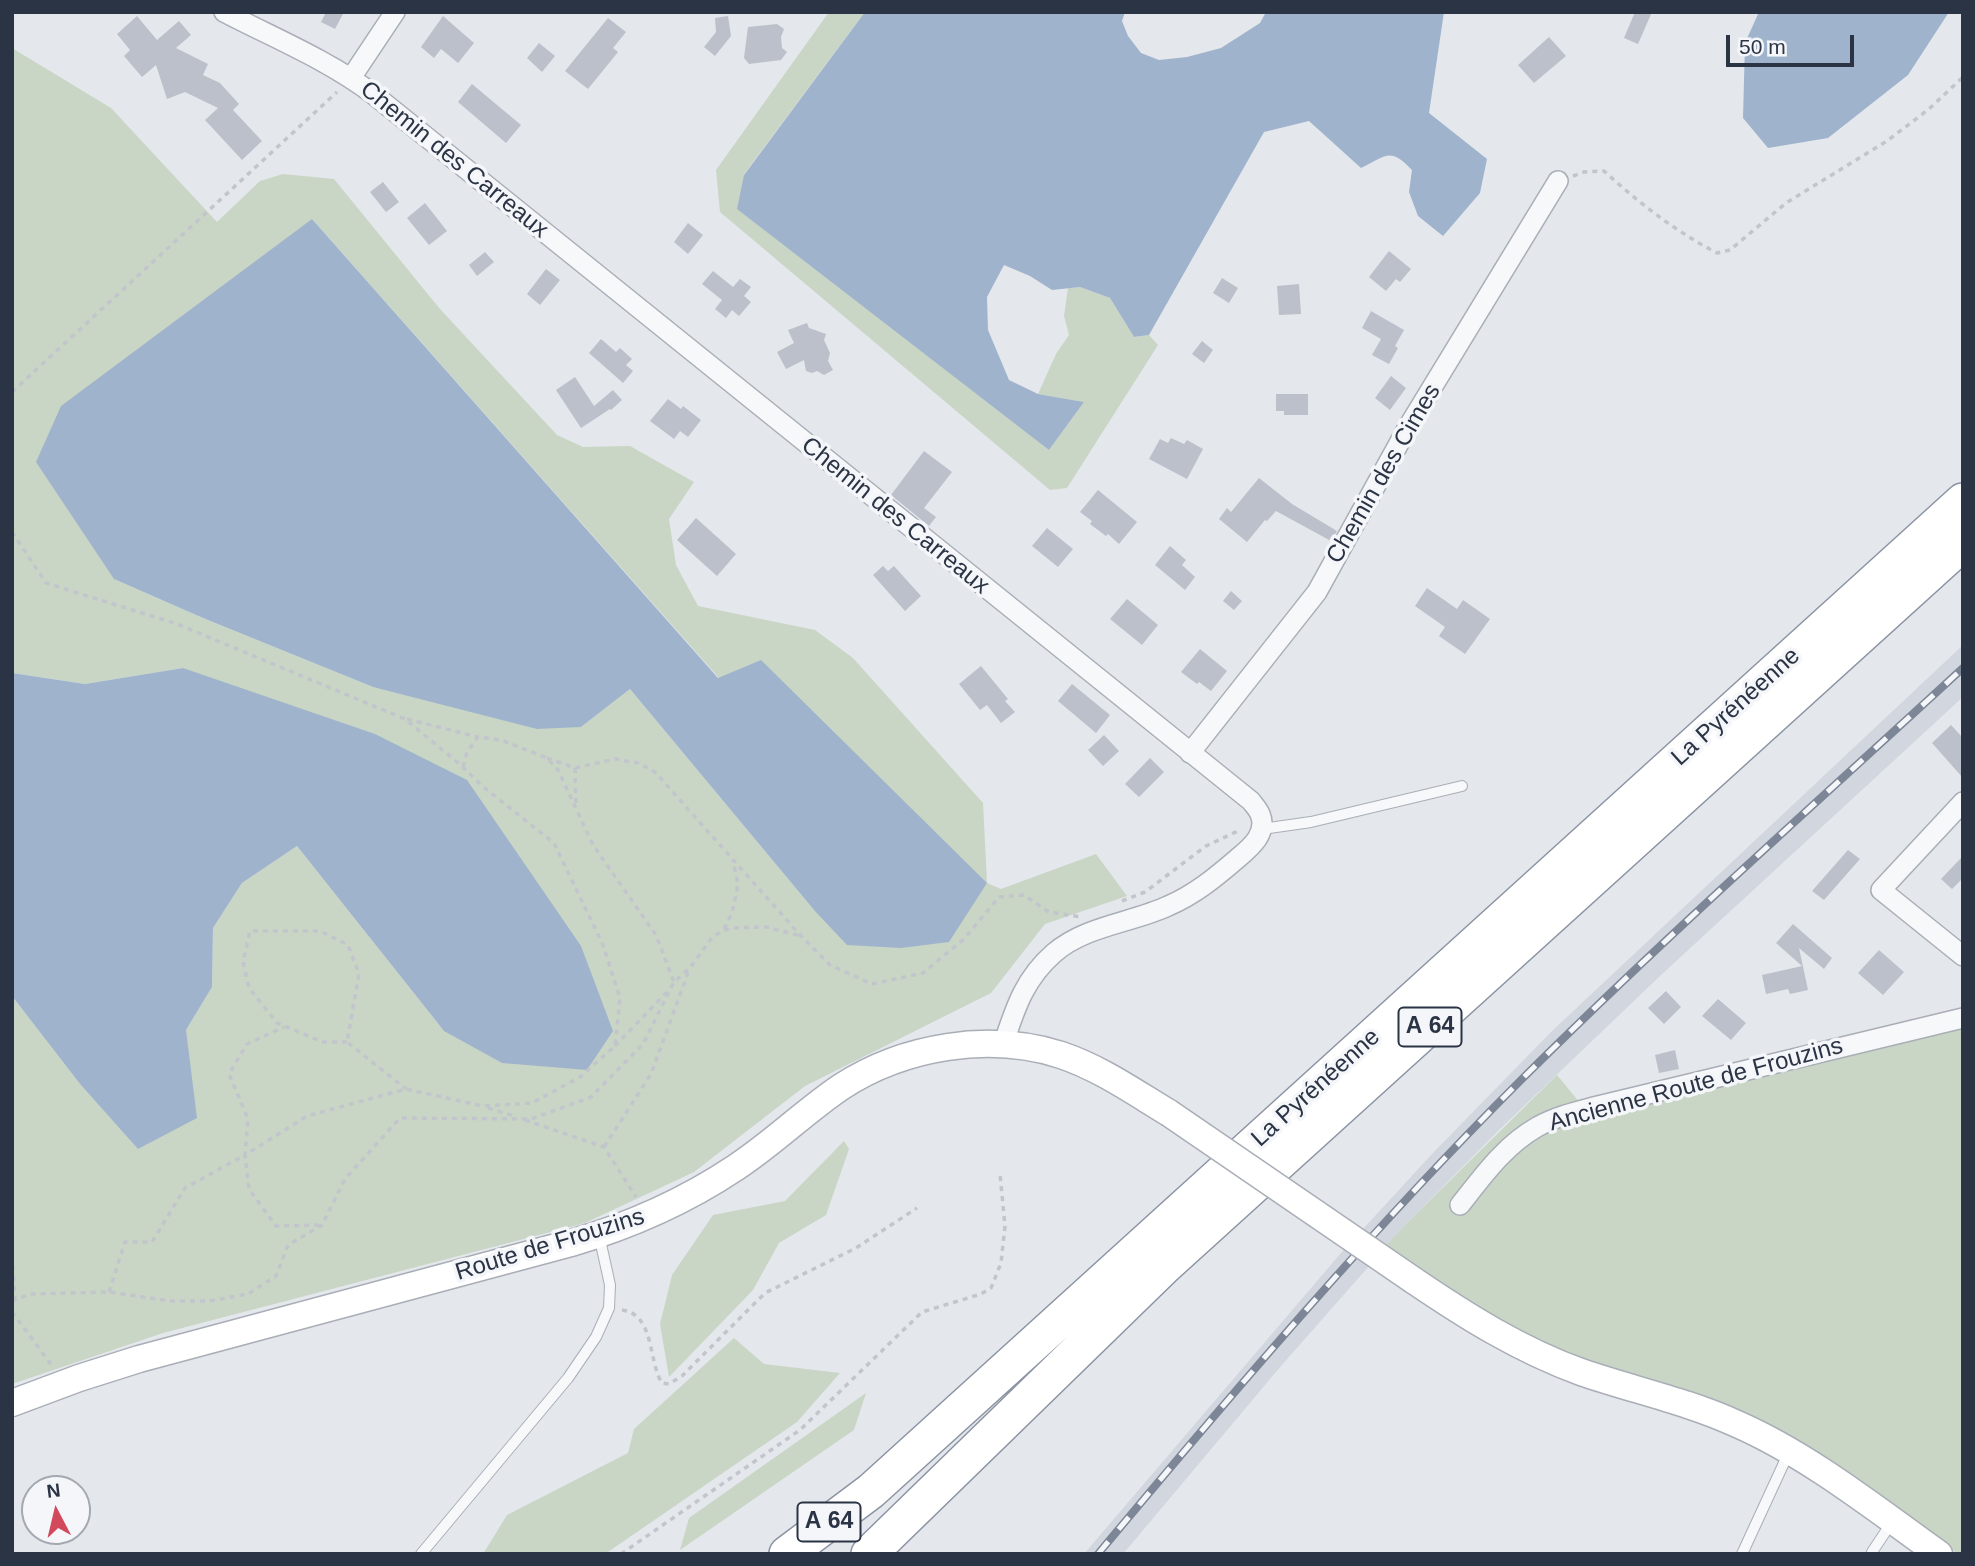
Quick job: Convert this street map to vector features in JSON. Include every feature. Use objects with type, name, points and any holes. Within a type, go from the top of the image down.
[{"type":"highway","name":"La Pyrénéenne","points":[[787,1554],[871,1490],[1963,500]]},
{"type":"highway","name":"La Pyrénéenne","points":[[869,1554],[1165,1266],[1963,543]]},
{"type":"main road","name":"Route de Frouzins","points":[[12,1403],[152,1355],[599,1234],[648,1216],[736,1168],[825,1098],[875,1068],[897,1059],[939,1049],[1003,1045],[1043,1051],[1080,1062],[1169,1113],[1483,1325],[1535,1353],[1582,1372],[1700,1409],[1738,1424],[1789,1452],[1938,1554]]},
{"type":"street","name":"Chemin des Carreaux","points":[[224,12],[352,78],[1251,801],[1260,814],[1253,829]]},
{"type":"street","points":[[352,78],[395,12]]},
{"type":"street","name":"Chemin des Cimes","points":[[1189,753],[1317,592],[1408,427],[1558,181]]},
{"type":"street","points":[[1963,802],[1881,890],[1963,956]]},
{"type":"street","points":[[1003,1045],[1022,991],[1035,971],[1055,952],[1070,941],[1167,906],[1194,893],[1256,843],[1253,829]]},
{"type":"street","name":"Ancienne Route de Frouzins","points":[[1460,1205],[1503,1154],[1518,1140],[1549,1121],[1594,1107],[1963,1018]]},
{"type":"lane","points":[[1253,829],[1311,822],[1462,786]]},
{"type":"lane","points":[[421,1554],[568,1378],[596,1337],[609,1308],[610,1285],[599,1234]]},
{"type":"lane","points":[[1741,1554],[1789,1452]]},
{"type":"lane","points":[[1873,1554],[1893,1521]]},
{"type":"path","points":[[1558,181],[1584,173],[1604,171],[1659,218],[1692,239],[1717,253],[1730,250],[1786,203],[1887,141],[1929,109],[1963,77]]},
{"type":"path","points":[[12,392],[352,78]]},
{"type":"path","points":[[12,532],[46,583],[177,624],[405,719],[501,740],[575,768],[615,759],[638,763],[656,772],[801,936],[830,965],[872,984],[923,973],[964,939],[999,897],[1024,895],[1049,912],[1082,917]]},
{"type":"path","points":[[405,719],[482,786],[554,843],[603,945],[620,998],[615,1046]]},
{"type":"path","points":[[463,767],[467,752],[478,737]]},
{"type":"path","points":[[12,1256],[13,1301],[30,1294],[109,1292],[172,1301],[209,1301],[248,1293],[276,1276],[288,1245],[322,1225],[345,1179],[400,1118],[531,1118],[591,1097],[643,1044],[674,982],[656,935],[593,845],[558,770],[547,758]]},
{"type":"path","points":[[575,768],[576,810]]},
{"type":"path","points":[[1120,902],[1145,892],[1206,846],[1253,829]]},
{"type":"path","points":[[723,931],[732,912],[738,885],[732,858]]},
{"type":"path","points":[[483,1106],[532,1103],[580,1077],[665,995],[674,982],[690,968],[713,936],[730,928],[766,927],[801,936]]},
{"type":"path","points":[[347,1042],[359,974],[348,945],[320,931],[250,931],[243,962],[249,988],[276,1023],[323,1042],[347,1042],[406,1089],[483,1106],[604,1147],[648,1216]]},
{"type":"path","points":[[604,1147],[651,1073],[690,968]]},
{"type":"path","points":[[286,1027],[247,1044],[229,1074],[248,1119],[245,1155],[248,1189],[276,1226],[322,1225]]},
{"type":"path","points":[[109,1292],[125,1242],[152,1242],[185,1188],[307,1116],[406,1089]]},
{"type":"path","points":[[621,1554],[800,1430],[922,1312],[981,1294],[991,1288],[1001,1263],[1005,1226],[1000,1174]]},
{"type":"path","points":[[609,1308],[629,1311],[640,1320],[649,1339],[656,1375],[662,1383],[669,1384],[682,1376],[765,1293],[856,1248],[917,1208]]},
{"type":"path","points":[[12,1312],[55,1371],[67,1383]]},
{"type":"shaded area","points":[[1963,645],[1963,697],[1661,975],[1499,1130],[1407,1223],[1281,1366],[1123,1554],[1084,1554],[1341,1253],[1431,1155],[1551,1032]]},
{"type":"green space","points":[[829,12],[865,12],[744,174],[1049,450],[1084,402],[1038,394],[1056,354],[1069,335],[1064,316],[1068,288],[1080,287],[1110,298],[1134,337],[1149,335],[1158,345],[1067,488],[1050,490],[720,212],[716,170]]},
{"type":"green space","points":[[12,48],[111,108],[217,222],[260,181],[283,174],[334,179],[440,309],[557,435],[583,447],[630,446],[694,482],[669,519],[676,565],[698,606],[815,630],[853,658],[983,803],[987,883],[1001,889],[1096,854],[1127,896],[1045,924],[991,993],[805,1086],[694,1172],[585,1223],[163,1333],[12,1384],[12,996],[80,1084],[138,1148],[186,1030],[212,987],[213,928],[242,883],[297,846],[444,1031],[183,668],[85,684],[12,673]],"holes":[[[312,219],[719,678],[814,910],[630,689],[581,727],[373,687],[114,579]]]},
{"type":"green space","points":[[1963,1028],[1963,1554],[1958,1554],[1806,1448],[1571,1357],[1509,1329],[1384,1248],[1557,1075],[1589,1114]]},
{"type":"green space","points":[[844,1141],[849,1149],[826,1215],[779,1243],[753,1290],[669,1377],[660,1324],[672,1275],[713,1215],[785,1201]]},
{"type":"green space","points":[[734,1338],[764,1364],[840,1373],[797,1422],[605,1554],[483,1554],[507,1515],[628,1453],[634,1429]]},
{"type":"green space","points":[[866,1393],[854,1430],[680,1550],[689,1518]]},
{"type":"water","points":[[865,12],[1125,12],[1122,21],[1128,36],[1141,53],[1159,60],[1187,57],[1221,48],[1260,23],[1266,12],[1444,12],[1429,113],[1487,159],[1480,193],[1443,236],[1418,216],[1409,192],[1412,170],[1405,163],[1388,156],[1361,168],[1309,121],[1264,132],[1149,335],[1134,337],[1110,298],[1080,287],[1052,290],[1030,276],[1004,265],[987,297],[988,330],[1009,380],[1038,394],[1084,402],[1049,450],[737,209],[744,175]]},
{"type":"water","points":[[1759,12],[1949,12],[1908,75],[1828,138],[1768,148],[1743,118],[1745,43]]},
{"type":"water","points":[[312,219],[718,678],[761,660],[987,883],[949,942],[901,948],[847,945],[814,910],[630,689],[581,727],[537,729],[373,687],[114,579],[36,462],[61,406]]},
{"type":"water","points":[[183,668],[375,734],[467,780],[581,946],[613,1031],[587,1070],[502,1063],[444,1031],[297,846],[242,883],[213,928],[212,987],[186,1030],[197,1118],[138,1149],[80,1084],[12,996],[12,673],[85,684]]},
{"type":"building","points":[[326,12],[344,12],[335,29],[321,22]]},
{"type":"building","points":[[1635,12],[1652,12],[1638,44],[1624,38]]},
{"type":"building","points":[[137,16],[157,40],[179,21],[191,35],[176,48],[208,64],[203,75],[220,83],[239,104],[233,110],[262,141],[242,160],[205,120],[218,108],[185,92],[167,99],[156,65],[142,77],[124,56],[130,50],[117,34]]},
{"type":"building","points":[[443,16],[474,43],[458,63],[441,49],[434,58],[421,47]]},
{"type":"building","points":[[728,16],[731,36],[715,56],[704,47],[716,32],[715,18]]},
{"type":"building","points":[[608,18],[626,32],[613,48],[618,52],[588,89],[565,71]]},
{"type":"building","points":[[777,24],[784,29],[781,37],[782,48],[787,52],[781,60],[749,64],[744,58],[748,27]]},
{"type":"building","points":[[1549,37],[1566,56],[1534,83],[1518,65]]},
{"type":"building","points":[[539,43],[555,56],[542,72],[527,58]]},
{"type":"building","points":[[472,84],[521,125],[506,143],[458,102]]},
{"type":"building","points":[[383,182],[399,202],[386,212],[370,192]]},
{"type":"building","points":[[425,203],[447,231],[429,245],[407,218]]},
{"type":"building","points":[[688,223],[703,235],[688,254],[674,242]]},
{"type":"building","points":[[1389,251],[1411,269],[1400,282],[1396,279],[1386,291],[1369,277]]},
{"type":"building","points":[[485,252],[494,262],[477,276],[469,265]]},
{"type":"building","points":[[546,269],[560,280],[540,305],[527,294]]},
{"type":"building","points":[[713,271],[733,287],[740,279],[751,287],[744,296],[751,302],[739,316],[732,310],[726,318],[715,309],[722,300],[702,284]]},
{"type":"building","points":[[1222,278],[1238,288],[1229,303],[1213,293]]},
{"type":"building","points":[[1299,284],[1301,314],[1279,315],[1277,286]]},
{"type":"building","points":[[1371,311],[1404,330],[1389,364],[1372,355],[1381,339],[1362,328]]},
{"type":"building","points":[[807,323],[809,328],[826,334],[824,340],[830,353],[828,361],[833,370],[824,375],[817,371],[806,371],[804,360],[786,369],[777,352],[794,343],[788,330]]},
{"type":"building","points":[[601,339],[616,352],[620,348],[632,359],[626,365],[633,371],[623,383],[589,353]]},
{"type":"building","points":[[1202,341],[1213,350],[1204,363],[1192,354]]},
{"type":"building","points":[[1391,376],[1406,388],[1390,410],[1375,398]]},
{"type":"building","points":[[575,377],[594,406],[613,390],[622,400],[581,428],[556,390]]},
{"type":"building","points":[[1276,394],[1308,394],[1308,415],[1284,415],[1284,411],[1276,411]]},
{"type":"building","points":[[668,399],[681,409],[683,406],[701,420],[688,437],[680,431],[674,439],[650,421]]},
{"type":"building","points":[[1171,438],[1184,444],[1187,440],[1203,449],[1187,479],[1149,459],[1160,439],[1168,443]]},
{"type":"building","points":[[924,451],[952,472],[924,508],[936,517],[929,526],[891,495]]},
{"type":"building","points":[[1259,478],[1292,504],[1337,531],[1331,541],[1276,511],[1247,542],[1219,519],[1227,508],[1231,512]]},
{"type":"building","points":[[1098,490],[1137,522],[1119,544],[1090,524],[1092,521],[1080,512]]},
{"type":"building","points":[[696,518],[736,554],[717,576],[677,540]]},
{"type":"building","points":[[1047,528],[1073,549],[1058,567],[1032,546]]},
{"type":"building","points":[[1170,546],[1186,560],[1182,565],[1195,577],[1185,590],[1155,565]]},
{"type":"building","points":[[883,566],[888,571],[894,566],[921,596],[905,611],[873,575]]},
{"type":"building","points":[[1427,588],[1457,609],[1463,600],[1490,619],[1465,654],[1439,636],[1445,627],[1415,606]]},
{"type":"building","points":[[1231,591],[1242,601],[1234,610],[1223,601]]},
{"type":"building","points":[[1127,599],[1158,625],[1142,645],[1110,619]]},
{"type":"building","points":[[1200,649],[1227,671],[1211,691],[1181,672]]},
{"type":"building","points":[[981,666],[1015,712],[1001,723],[987,705],[980,710],[959,684]]},
{"type":"building","points":[[1072,684],[1110,715],[1096,733],[1058,701]]},
{"type":"building","points":[[1951,725],[1963,738],[1963,778],[1932,743]]},
{"type":"building","points":[[1104,735],[1119,751],[1103,766],[1088,750]]},
{"type":"building","points":[[1150,758],[1164,772],[1139,797],[1125,784]]},
{"type":"building","points":[[1848,850],[1860,859],[1824,900],[1812,891]]},
{"type":"building","points":[[1963,856],[1963,878],[1952,889],[1941,879]]},
{"type":"building","points":[[1793,924],[1832,958],[1824,969],[1799,948],[1808,990],[1790,994],[1788,989],[1766,994],[1762,975],[1802,966],[1776,943]]},
{"type":"building","points":[[1879,950],[1904,972],[1883,995],[1858,973]]},
{"type":"building","points":[[1666,991],[1681,1007],[1664,1024],[1648,1008]]},
{"type":"building","points":[[1718,999],[1746,1023],[1731,1040],[1702,1016]]},
{"type":"building","points":[[1675,1050],[1679,1069],[1659,1073],[1655,1055]]},
{"type":"railway","points":[[1098,1554],[1304,1312],[1465,1137],[1630,975],[1963,668]]}]
